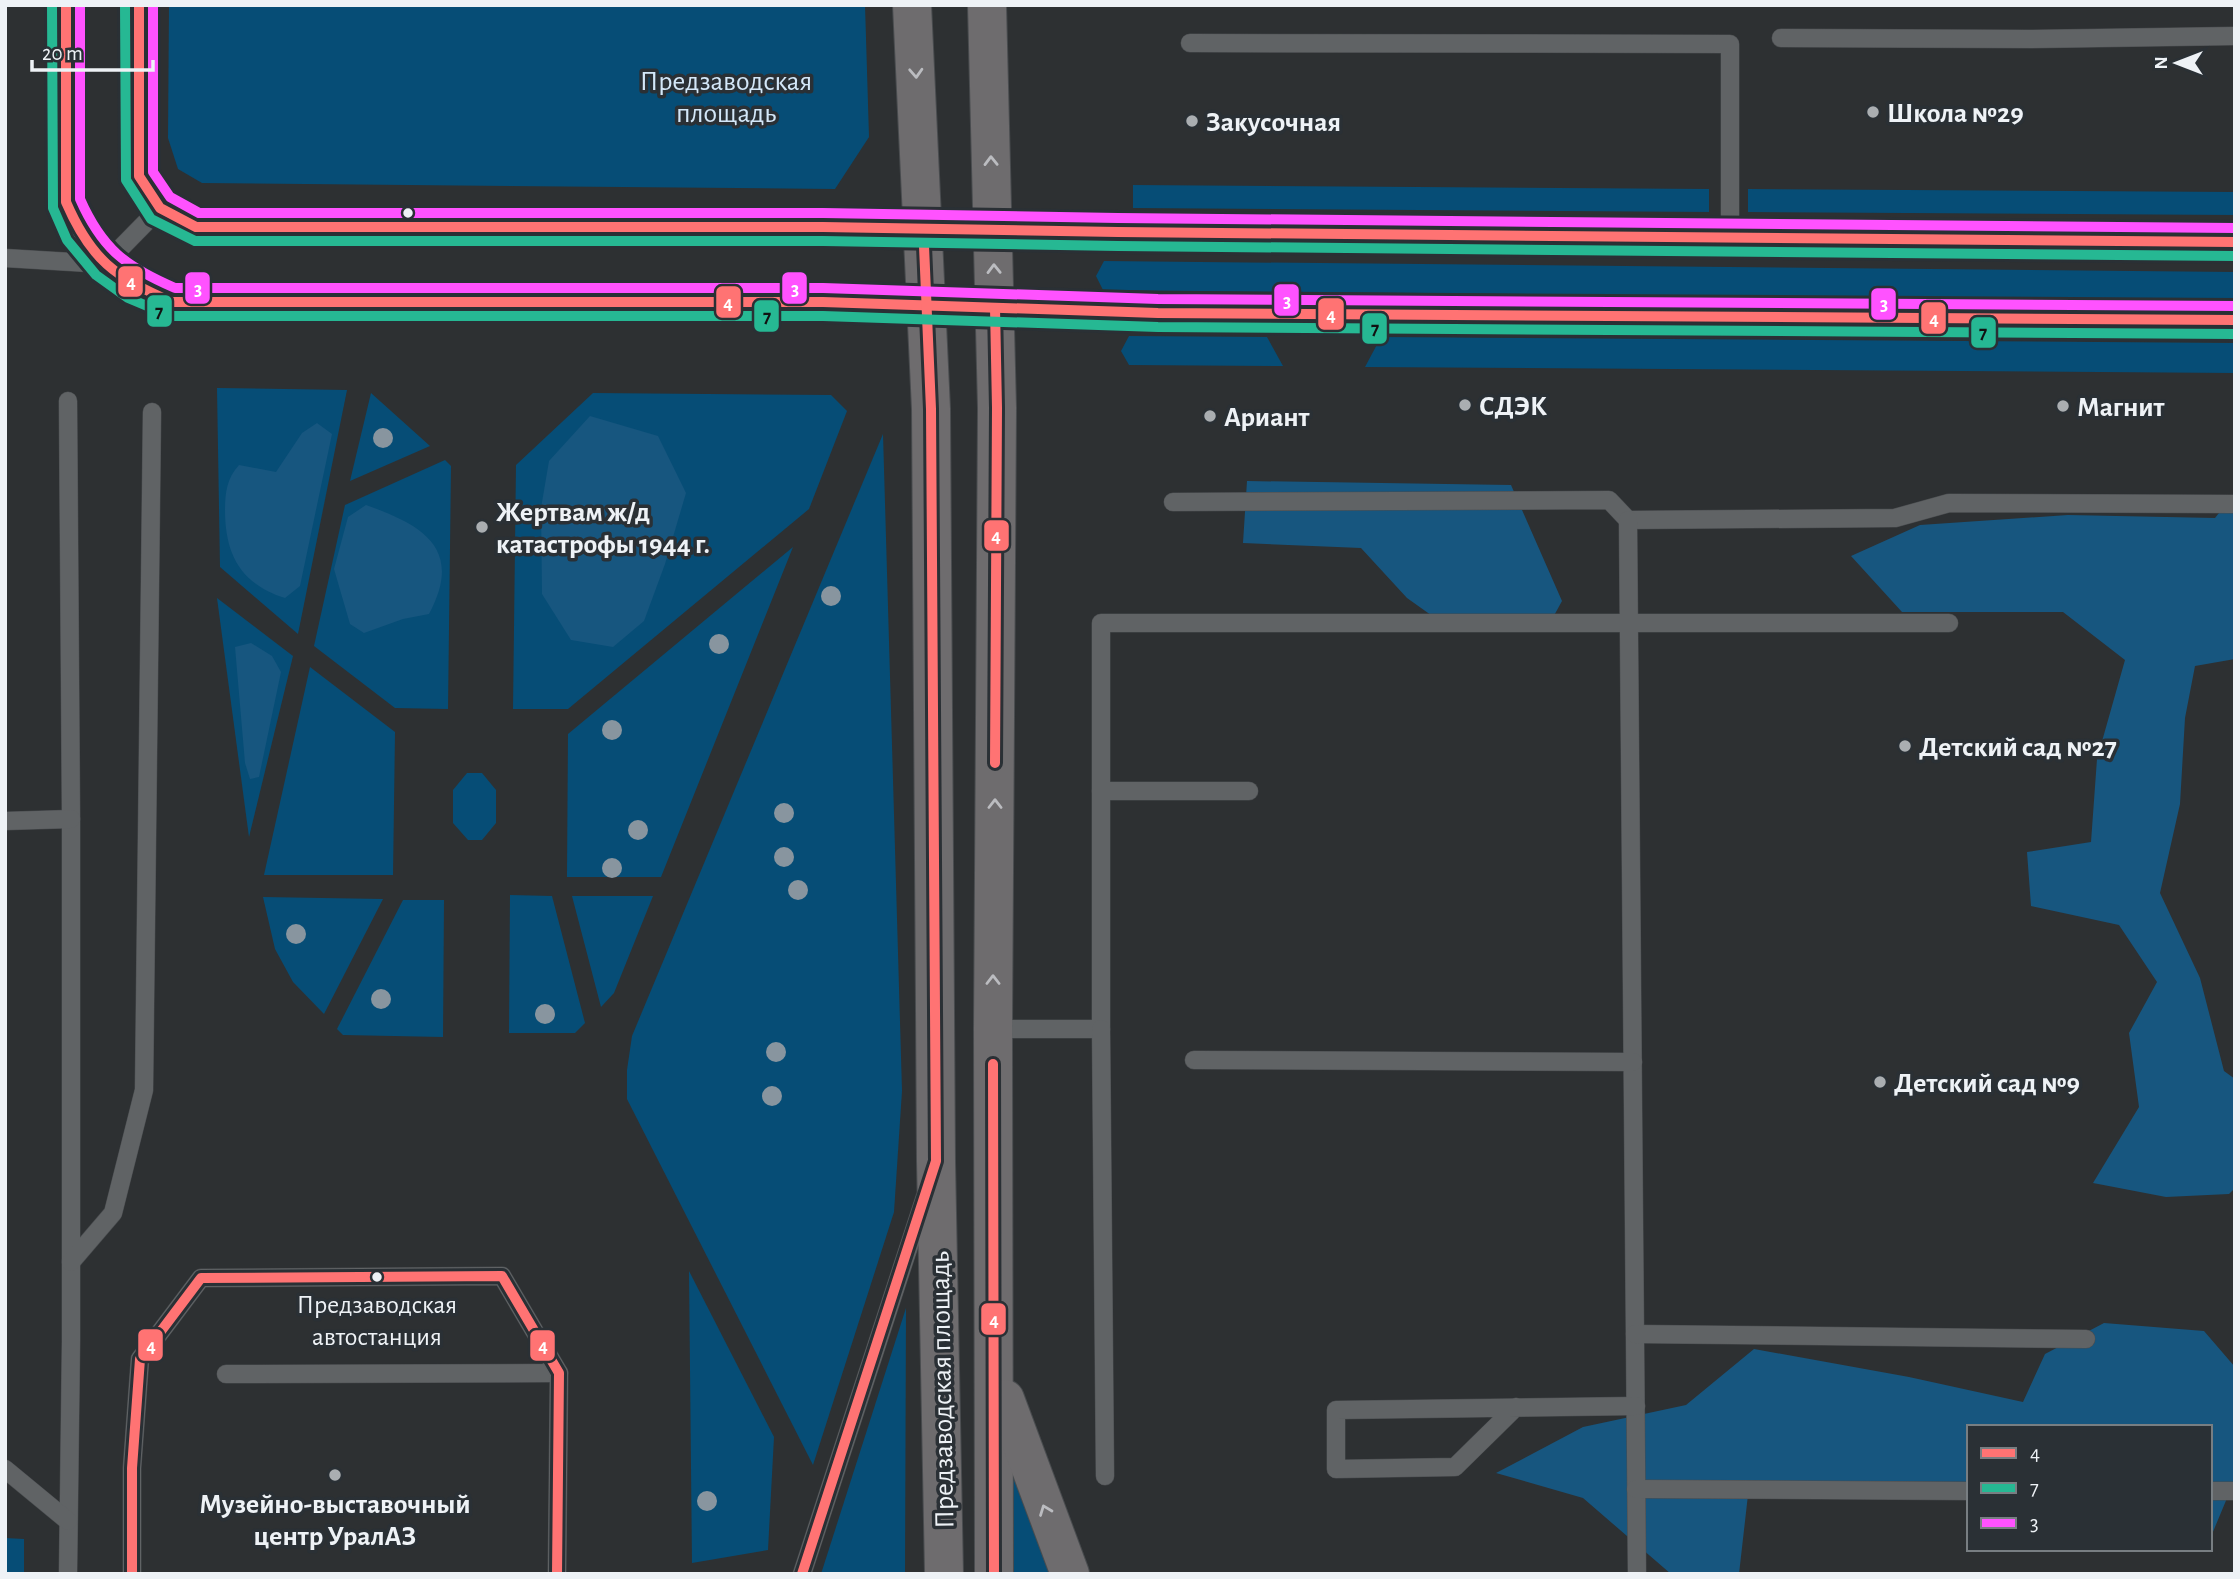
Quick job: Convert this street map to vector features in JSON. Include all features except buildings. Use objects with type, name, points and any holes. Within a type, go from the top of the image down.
[{"type":"main road","points":[[66,5],[66,202],[79,232],[105,264],[135,286],[172,302],[823,302],[1172,314],[2235,320]]},
{"type":"main road","points":[[139,5],[139,176],[160,208],[196,227],[923,229],[2235,242]]},
{"type":"main road","points":[[912,5],[926,305]]},
{"type":"main road","name":"Предзаводская площадь","points":[[987,5],[998,408],[993,1029],[994,1574]]},
{"type":"main road","name":"Предзаводская площадь","points":[[926,305],[931,409],[936,1161],[944,1574]]},
{"type":"main road","points":[[994,1367],[1020,1445],[1070,1574]]},
{"type":"lane","points":[[1781,38],[2235,36]]},
{"type":"lane","points":[[1190,43],[1730,44],[1730,239]]},
{"type":"lane","points":[[5,258],[105,264],[160,208]]},
{"type":"lane","points":[[68,401],[71,819],[68,1574]]},
{"type":"lane","points":[[71,1262],[113,1213],[144,1090],[152,412]]},
{"type":"lane","points":[[1173,502],[1609,500],[1628,520],[1637,1574]]},
{"type":"lane","points":[[1628,520],[1895,518],[1949,503],[2235,504]]},
{"type":"lane","points":[[1105,1476],[1101,622],[1949,622]]},
{"type":"lane","points":[[1101,791],[1249,791]]},
{"type":"lane","points":[[5,821],[71,819]]},
{"type":"lane","points":[[993,1029],[1101,1029]]},
{"type":"lane","points":[[1194,1060],[1633,1062]]},
{"type":"lane","points":[[802,1574],[936,1161]]},
{"type":"lane","points":[[132,1574],[132,1468],[140,1359],[201,1278],[502,1276],[559,1373],[557,1574]]},
{"type":"lane","points":[[1635,1334],[2086,1339]]},
{"type":"lane","points":[[226,1374],[559,1373]]},
{"type":"lane","points":[[1516,1408],[1455,1467],[1336,1469],[1336,1410],[1636,1406]]},
{"type":"lane","points":[[5,1469],[68,1521]]},
{"type":"lane","points":[[1636,1489],[1967,1490]]},
{"type":"lane","points":[[2212,1491],[2235,1492]]},
{"type":"green space","name":"Предзаводская площадь","points":[[169,5],[865,5],[869,137],[835,189],[202,183],[178,169],[168,138]]},
{"type":"green space","points":[[1133,185],[1709,189],[1709,212],[1133,208]]},
{"type":"green space","points":[[1748,189],[2235,192],[2235,215],[1748,212]]},
{"type":"green space","points":[[1104,261],[2235,272],[2235,301],[1103,290],[1096,276]]},
{"type":"green space","points":[[1129,336],[1267,337],[1283,366],[1129,365],[1121,351]]},
{"type":"green space","points":[[1381,337],[2235,343],[2235,373],[1365,367]]},
{"type":"green space","points":[[217,388],[347,390],[298,634],[220,567]]},
{"type":"green space","points":[[371,393],[430,446],[350,481]]},
{"type":"green space","points":[[593,393],[831,395],[847,411],[809,509],[568,709],[513,709],[516,465]]},
{"type":"green space","points":[[883,434],[902,1091],[894,1212],[813,1465],[627,1099],[627,1070],[632,1036]]},
{"type":"green space","points":[[445,460],[451,466],[448,709],[395,708],[314,646],[345,505]]},
{"type":"green space","points":[[793,547],[661,877],[567,877],[568,734]]},
{"type":"green space","points":[[217,598],[293,656],[249,837]]},
{"type":"green space","points":[[310,667],[395,732],[393,875],[264,875]]},
{"type":"green space","points":[[467,773],[482,773],[496,790],[496,823],[482,840],[468,840],[453,823],[453,790]]},
{"type":"green space","points":[[510,895],[552,896],[585,1023],[575,1033],[509,1033]]},
{"type":"green space","points":[[572,896],[653,896],[614,993],[601,1007]]},
{"type":"green space","points":[[263,897],[383,899],[324,1014],[293,982],[275,949]]},
{"type":"green space","points":[[403,900],[444,900],[443,1037],[343,1035],[337,1029]]},
{"type":"green space","points":[[689,1271],[774,1437],[768,1550],[692,1563]]},
{"type":"green space","points":[[906,1308],[905,1574],[821,1574]]},
{"type":"green space","points":[[1004,1431],[1057,1574],[1008,1574]]},
{"type":"green space","points":[[5,1538],[24,1539],[24,1574],[5,1574]]},
{"type":"shaded area","points":[[590,416],[658,436],[686,493],[665,564],[644,621],[613,647],[571,640],[542,594],[541,508],[549,461]]},
{"type":"shaded area","points":[[317,423],[332,434],[300,586],[285,598],[257,585],[247,576],[232,554],[226,526],[226,491],[229,480],[239,465],[276,472],[302,433]]},
{"type":"shaded area","points":[[1247,481],[1511,485],[1562,601],[1545,632],[1452,630],[1407,598],[1361,548],[1243,543]]},
{"type":"shaded area","points":[[2235,493],[2235,659],[2195,666],[2185,718],[2180,804],[2160,893],[2200,978],[2224,1071],[2235,1079],[2235,1188],[2229,1194],[2166,1197],[2093,1183],[2139,1107],[2129,1033],[2157,982],[2119,925],[2031,906],[2027,852],[2091,842],[2097,759],[2125,660],[2063,612],[1902,612],[1851,556],[1920,525],[2068,515],[2215,518]]},
{"type":"shaded area","points":[[366,505],[405,521],[420,531],[432,543],[439,556],[442,572],[439,591],[429,614],[403,619],[364,633],[350,624],[334,569],[348,517]]},
{"type":"shaded area","points":[[251,643],[272,656],[281,672],[259,777],[250,779],[245,763],[235,647]]},
{"type":"shaded area","points":[[2104,1323],[2204,1331],[2235,1367],[2235,1479],[2212,1534],[2212,1425],[1967,1425],[1967,1500],[1749,1486],[1739,1574],[1671,1574],[1583,1498],[1496,1473],[1583,1427],[1686,1405],[1754,1349],[1909,1377],[2023,1402],[2045,1354]]},
{"type":"transit line","name":"7","points":[[52,5],[53,208],[67,240],[96,275],[128,298],[171,316],[823,316],[1158,327],[2235,334]]},
{"type":"transit line","name":"4","points":[[66,5],[66,202],[95,253],[120,275],[172,302],[823,302],[1158,313],[2235,320]]},
{"type":"transit line","name":"3","points":[[80,5],[80,199],[97,231],[117,254],[129,264],[175,288],[823,288],[1158,299],[2235,306]]},
{"type":"transit line","name":"7","points":[[125,5],[126,180],[151,219],[195,241],[823,241],[2235,256]]},
{"type":"transit line","name":"4","points":[[139,5],[139,176],[160,208],[196,227],[823,227],[2235,242]]},
{"type":"transit line","name":"3","points":[[153,5],[153,172],[170,197],[199,213],[823,213],[2235,228]]},
{"type":"transit line","name":"4","points":[[802,1574],[936,1161],[931,409],[924,246]]},
{"type":"transit line","name":"4","points":[[995,308],[995,763]]},
{"type":"transit line","name":"4","points":[[993,1064],[994,1574]]},
{"type":"transit line","name":"4","points":[[132,1574],[132,1468],[140,1359],[201,1278],[502,1276],[559,1373],[557,1574]]},
{"type":"place","name":"Школа №29","points":[[1873,112]]},
{"type":"place","name":"Закусочная","points":[[1192,121]]},
{"type":"place","name":"СДЭК","points":[[1465,405]]},
{"type":"place","name":"Магнит","points":[[2063,406]]},
{"type":"place","name":"Ариант","points":[[1210,416]]},
{"type":"place","name":"Жертвам ж/д катастрофы 1944 г.","points":[[482,527]]},
{"type":"place","name":"Детский сад №27","points":[[1905,746]]},
{"type":"place","name":"Детский сад №9","points":[[1880,1082]]},
{"type":"place","name":"Предзаводская автостанция","points":[[377,1277]]},
{"type":"place","name":"Музейно-выставочный центр УралАЗ","points":[[335,1475]]}]
